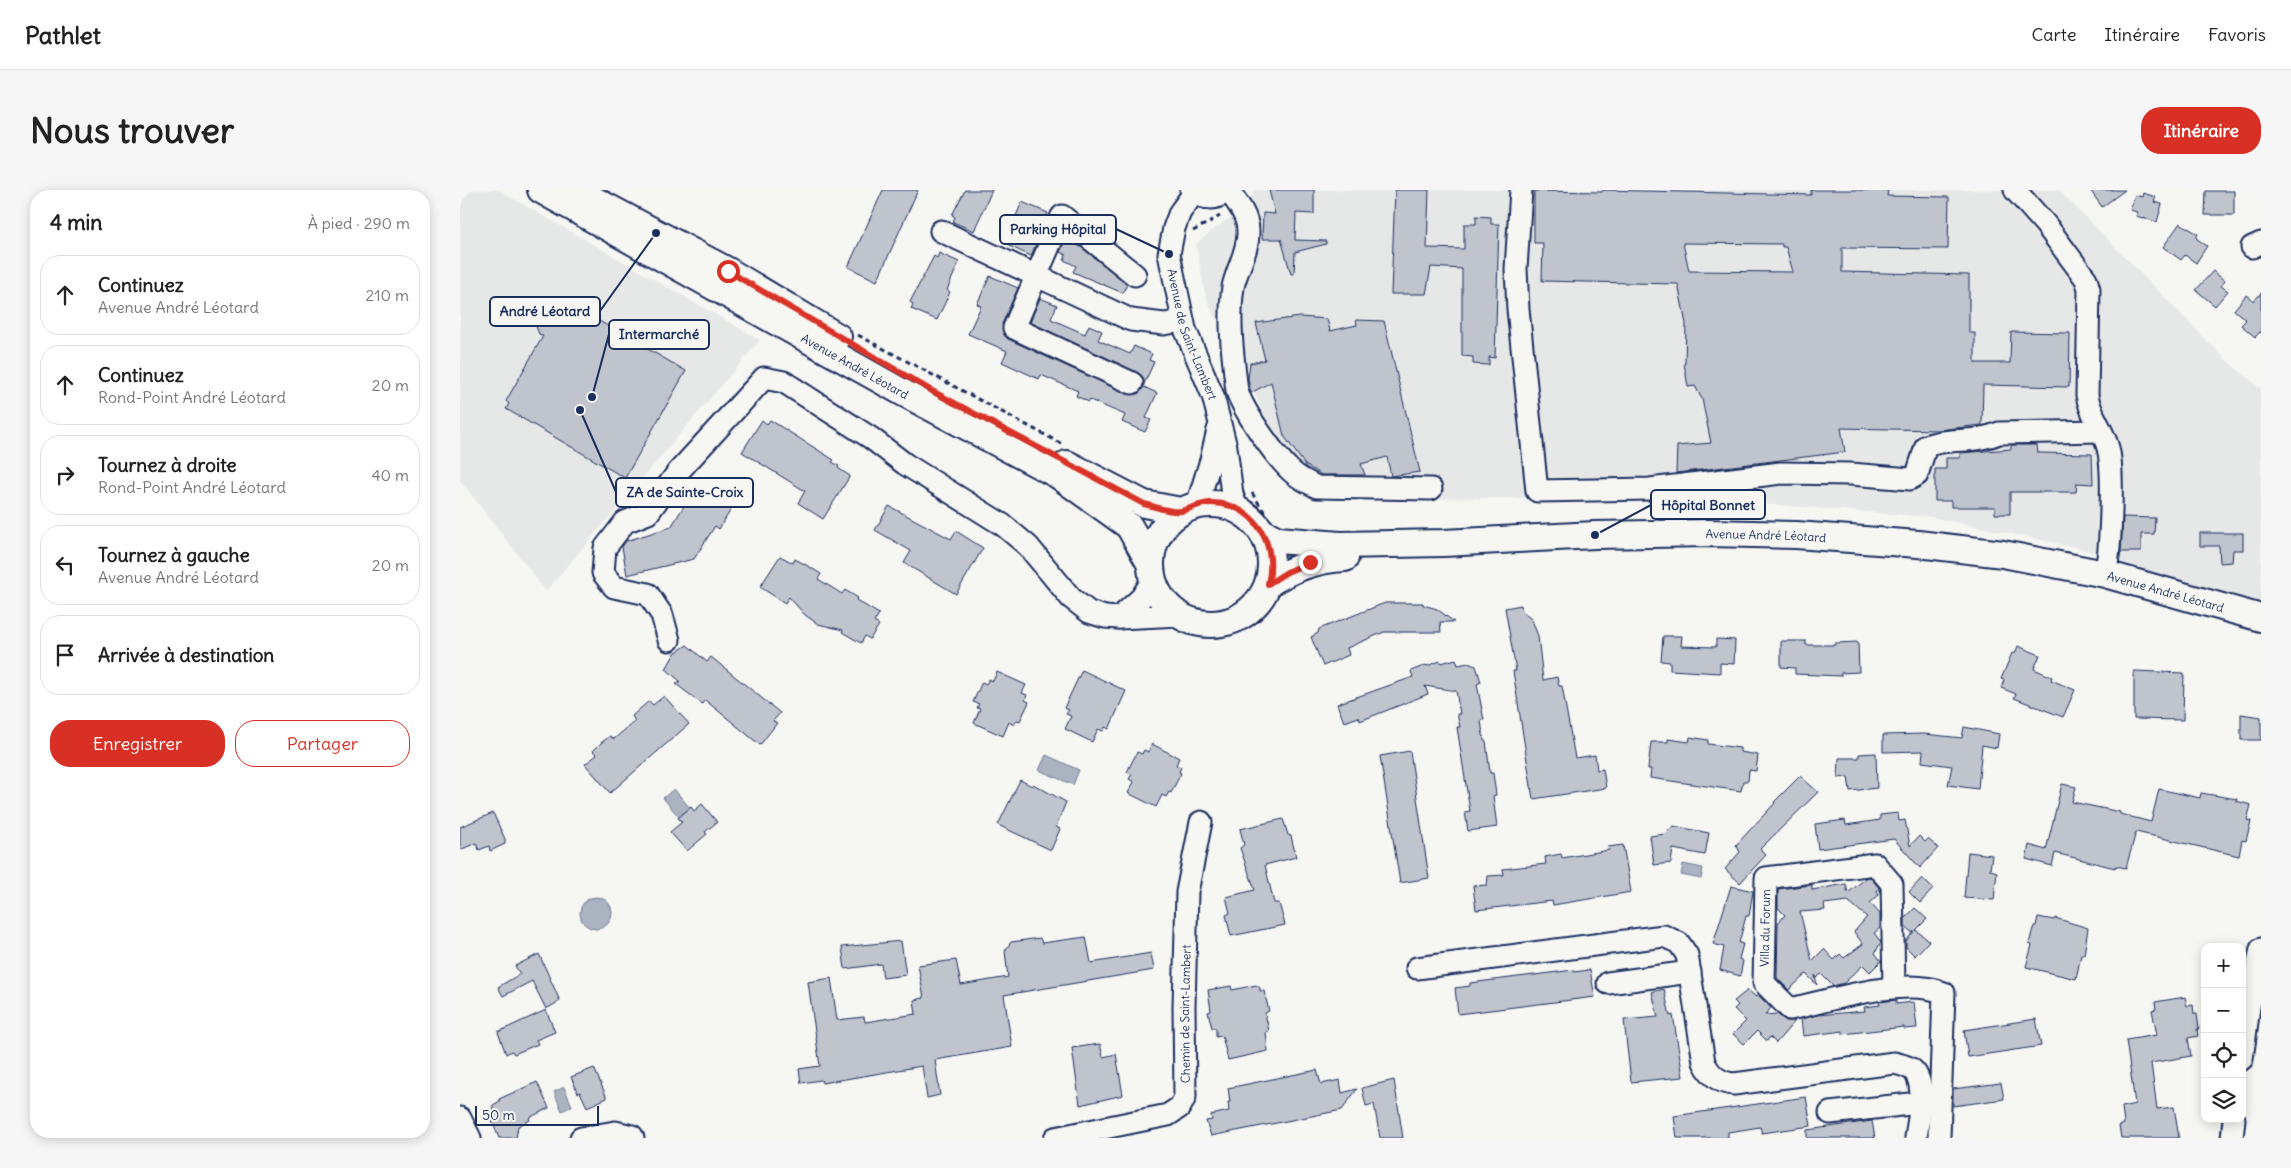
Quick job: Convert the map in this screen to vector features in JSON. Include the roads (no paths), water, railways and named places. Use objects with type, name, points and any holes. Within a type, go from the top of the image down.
[{"type":"main road","name":"Avenue André Léotard","points":[[541,190],[902,392],[1058,475],[1129,526],[1152,572]]},
{"type":"main road","name":"Avenue André Léotard","points":[[575,190],[728,271],[932,391],[1117,492],[1144,504],[1189,508]]},
{"type":"main road","points":[[1211,503],[1237,509],[1252,519],[1264,533],[1271,558],[1268,584],[1254,606],[1232,621],[1205,624],[1180,615],[1163,600],[1152,572],[1152,548],[1158,533],[1168,521],[1189,508],[1211,503]]},
{"type":"main road","name":"Avenue André Léotard","points":[[1264,533],[1278,540],[1340,545],[1636,533],[1796,535],[1918,544],[2003,554],[2105,574],[2261,618]]},
{"type":"main road","name":"Avenue André Léotard","points":[[1268,584],[1287,572],[1310,562],[1341,558],[1447,556],[1637,546],[1798,547],[1918,556],[2006,566],[2105,587],[2261,631]]},
{"type":"street","points":[[1193,191],[1208,198],[1218,197],[1228,190],[1245,215],[1248,230],[1247,243],[1234,287],[1232,311],[1235,377],[1240,402],[1290,470],[1301,479],[1317,487],[1431,489]]},
{"type":"street","points":[[1521,190],[1516,269],[1517,293],[1537,491],[1650,489],[1781,473],[1852,474],[1910,479],[1917,475],[1926,446],[1937,442],[1987,438],[1998,433],[2100,430]]},
{"type":"street","points":[[2015,190],[2046,225],[2086,279],[2089,289],[2087,395],[2089,408],[2108,449],[2110,468],[2110,518],[2105,574]]},
{"type":"street","name":"Avenue de Saint-Lambert","points":[[1193,191],[1180,212],[1174,228],[1169,254],[1183,321],[1213,396],[1220,420],[1232,494],[1237,509]]},
{"type":"street","points":[[1132,383],[1014,328],[1062,216],[1136,275]]},
{"type":"street","points":[[941,232],[1131,320],[1164,324],[1183,321]]},
{"type":"street","points":[[669,640],[662,614],[648,594],[614,586],[603,573],[605,548],[625,522],[648,513],[678,472],[764,378],[784,382],[871,438],[904,464],[1003,525],[1028,546],[1071,598],[1089,612],[1105,617],[1120,618],[1180,615]]},
{"type":"street","name":"Avenue de Saint-Lambert","points":[[1189,508],[1212,460],[1220,420]]},
{"type":"street","points":[[1120,618],[1141,598],[1152,572]]},
{"type":"street","name":"Chemin de Saint-Lambert","points":[[1055,1138],[1168,1115],[1180,1107],[1185,1097],[1184,1008],[1187,892],[1201,822]]},
{"type":"street","name":"Villa du Forum","points":[[1894,987],[1892,884],[1875,864],[1766,878],[1764,983],[1790,1009],[1894,987],[1934,989],[1944,994],[1939,1138]]},
{"type":"street","points":[[1417,968],[1664,936],[1679,943],[1684,949],[1690,972],[1704,1062],[1713,1076],[1721,1081],[1734,1084],[1894,1063],[1904,1065],[1916,1074],[1920,1092],[1916,1138]]},
{"type":"street","points":[[2246,1033],[2261,950]]},
{"type":"street","points":[[1608,982],[1690,972]]},
{"type":"street","points":[[1830,1113],[1919,1103]]},
{"type":"street","points":[[460,1118],[470,1138]]},
{"type":"street","points":[[2232,1138],[2234,1123]]},
{"type":"street","points":[[581,1138],[615,1132],[632,1136],[633,1138]]},
{"type":"place","name":"André Léotard","points":[[656,233]]},
{"type":"place","name":"Parking Hôpital","points":[[1169,254]]},
{"type":"place","name":"Intermarché","points":[[592,397]]},
{"type":"place","name":"ZA de Sainte-Croix","points":[[580,410]]},
{"type":"place","name":"Hôpital Bonnet","points":[[1595,535]]}]
